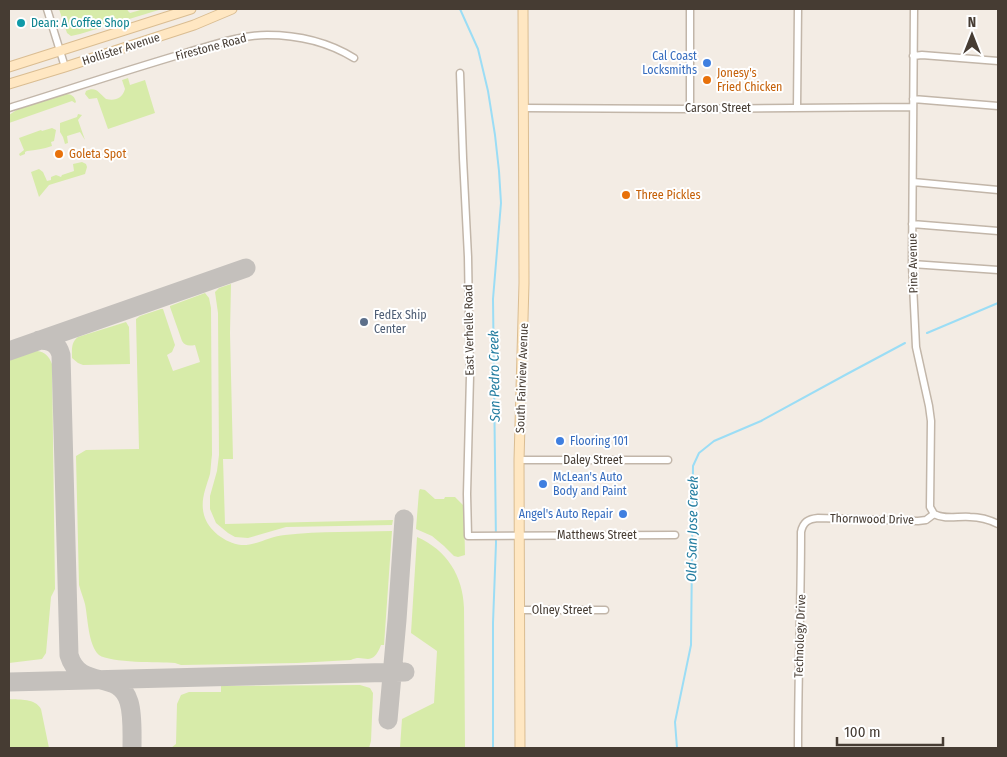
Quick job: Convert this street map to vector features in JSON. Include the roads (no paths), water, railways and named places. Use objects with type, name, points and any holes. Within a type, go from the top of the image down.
[{"type":"street","points":[[46,9],[65,67]]},
{"type":"street","name":"Hollister Avenue","points":[[9,67],[191,9]]},
{"type":"street","name":"Hollister Avenue","points":[[9,84],[194,25],[232,9]]},
{"type":"street","name":"South Fairview Avenue","points":[[520,748],[519,460],[524,284],[523,9]]},
{"type":"street","points":[[690,9],[690,109]]},
{"type":"street","points":[[798,9],[798,108]]},
{"type":"street","name":"Pine Avenue","points":[[914,9],[912,264],[916,346],[926,388],[931,421],[930,507],[934,514]]},
{"type":"street","name":"Firestone Road","points":[[9,108],[126,71],[250,36],[282,36],[321,42],[354,58]]},
{"type":"street","points":[[913,56],[922,55],[998,61]]},
{"type":"street","name":"East Verhelle Road","points":[[460,73],[468,257],[470,376],[467,494],[468,536],[519,536]]},
{"type":"street","points":[[913,98],[998,106]]},
{"type":"street","name":"Carson Street","points":[[524,108],[913,107]]},
{"type":"street","points":[[913,182],[998,190]]},
{"type":"street","points":[[912,224],[998,231]]},
{"type":"street","points":[[912,264],[998,270]]},
{"type":"street","name":"Daley Street","points":[[519,460],[668,460]]},
{"type":"street","name":"Thornwood Drive","points":[[804,524],[811,518],[918,521],[926,520],[934,514],[943,517],[971,517],[998,524]]},
{"type":"street","name":"Technology Drive","points":[[798,748],[801,532],[804,524]]},
{"type":"street","name":"Matthews Street","points":[[519,536],[675,535]]},
{"type":"street","name":"Olney Street","points":[[519,610],[605,610]]},
{"type":"waterway","name":"San Pedro Creek","points":[[460,9],[478,49],[488,91],[495,135],[501,203],[493,299],[496,543],[493,623],[493,748]]},
{"type":"waterway","name":"Old San Jose Creek","points":[[927,333],[998,303]]},
{"type":"waterway","name":"Old San Jose Creek","points":[[677,748],[675,722],[691,645],[693,466],[699,453],[714,441],[761,421],[905,343]]},
{"type":"place","name":"Dean: A Coffee Shop","points":[[21,23]]},
{"type":"place","name":"Cal Coast Locksmiths","points":[[707,63]]},
{"type":"place","name":"Jonesy's Fried Chicken","points":[[707,80]]},
{"type":"place","name":"Goleta Spot","points":[[59,154]]},
{"type":"place","name":"Three Pickles","points":[[626,195]]},
{"type":"place","name":"FedEx Ship Center","points":[[364,322]]},
{"type":"place","name":"Flooring 101","points":[[560,441]]},
{"type":"place","name":"McLean's Auto Body and Paint","points":[[543,484]]},
{"type":"place","name":"Angel's Auto Repair","points":[[623,514]]}]
